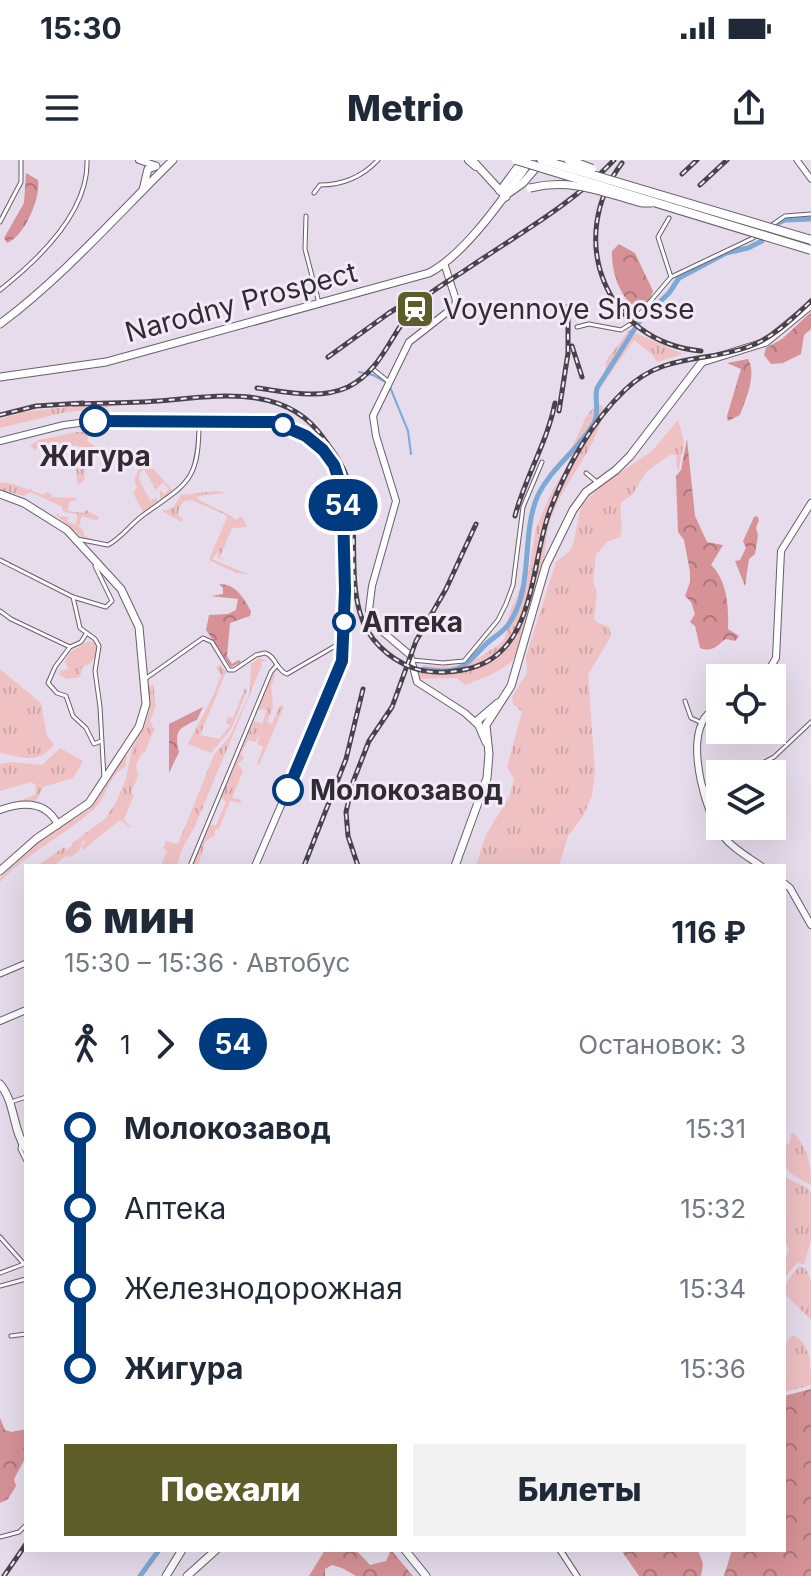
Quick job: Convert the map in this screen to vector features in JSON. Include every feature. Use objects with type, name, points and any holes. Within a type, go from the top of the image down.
[{"type":"highway","points":[[516,160],[811,250]]},
{"type":"highway","points":[[542,160],[811,240]]},
{"type":"highway","points":[[569,160],[645,189]]},
{"type":"main road","points":[[139,160],[154,169]]},
{"type":"main road","points":[[0,324],[53,280],[142,192],[154,169],[173,160]]},
{"type":"main road","points":[[504,194],[523,160]]},
{"type":"main road","points":[[526,174],[531,160]]},
{"type":"main road","points":[[504,194],[542,160]]},
{"type":"main road","points":[[473,162],[504,194]]},
{"type":"main road","points":[[504,194],[551,183],[569,183],[642,203],[655,202]]},
{"type":"main road","name":"Narodny Prospect","points":[[0,377],[106,362],[418,276],[444,263],[476,230],[504,194]]},
{"type":"main road","points":[[444,263],[456,300],[455,306],[412,338],[373,419],[396,501],[372,586],[369,610],[377,627],[405,650],[412,660],[417,682],[482,722],[489,747],[487,778],[456,864]]},
{"type":"main road","points":[[482,722],[511,686],[551,552],[579,501],[622,465],[702,362],[766,342],[811,305]]},
{"type":"main road","points":[[0,441],[64,425],[95,421],[277,423],[306,436],[329,457],[338,476],[343,510],[342,663],[256,864]]},
{"type":"main road","points":[[0,494],[24,503],[77,539],[121,589],[137,618],[146,704],[142,720],[89,803],[36,839],[0,871]]},
{"type":"main road","points":[[772,664],[776,658],[781,551],[811,503]]},
{"type":"main road","points":[[706,718],[702,723],[698,749],[703,789],[711,817],[733,847],[758,864]]},
{"type":"main road","points":[[0,810],[32,803],[52,814],[58,825]]},
{"type":"main road","points":[[786,885],[811,925]]},
{"type":"main road","points":[[0,1021],[24,1011]]},
{"type":"main road","points":[[0,1084],[3,1094],[11,1102],[24,1146]]},
{"type":"main road","points":[[166,1576],[181,1552]]},
{"type":"main road","points":[[187,1576],[214,1552]]},
{"type":"main road","points":[[405,1552],[424,1576]]},
{"type":"street","points":[[0,222],[21,182],[21,160]]},
{"type":"street","points":[[0,290],[67,224],[88,178],[87,160]]},
{"type":"street","points":[[314,193],[320,185],[356,178],[378,160]]},
{"type":"street","points":[[797,160],[811,179]]},
{"type":"street","points":[[577,327],[589,324],[617,331],[632,323],[671,277],[753,238],[785,216],[811,214]]},
{"type":"street","points":[[306,216],[305,249],[319,303]]},
{"type":"street","points":[[669,218],[658,237],[671,277]]},
{"type":"street","points":[[374,370],[388,385]]},
{"type":"street","points":[[77,539],[108,545],[134,522],[180,490],[197,461],[199,422]]},
{"type":"street","points":[[412,660],[443,663],[464,661],[498,620],[513,585],[523,507],[542,462]]},
{"type":"street","points":[[586,473],[598,483]]},
{"type":"street","points":[[0,560],[73,597],[102,607],[111,603],[95,566],[99,563]]},
{"type":"street","points":[[73,597],[80,628],[99,646],[95,671],[104,781]]},
{"type":"street","points":[[0,611],[70,647]]},
{"type":"street","points":[[86,634],[81,642],[70,647],[48,683],[57,693],[66,696],[73,716],[86,728],[94,744],[102,740]]},
{"type":"street","points":[[145,679],[203,638],[212,642],[229,670],[262,653],[269,654],[285,673],[344,641]]},
{"type":"street","points":[[191,864],[271,672],[277,665]]},
{"type":"street","points":[[685,701],[691,718],[702,723]]},
{"type":"street","points":[[768,760],[811,722]]},
{"type":"street","points":[[0,974],[24,964]]},
{"type":"street","points":[[11,1102],[24,1098]]},
{"type":"street","points":[[0,1237],[24,1263]]},
{"type":"street","points":[[0,1273],[24,1264]]},
{"type":"street","points":[[0,1286],[24,1280]]},
{"type":"street","points":[[11,1336],[24,1334]]},
{"type":"street","points":[[0,1537],[19,1532],[24,1527]]},
{"type":"street","points":[[561,1552],[577,1576]]},
{"type":"green space","points":[[26,173],[38,180],[37,197],[25,225],[7,243],[4,238],[24,203]]},
{"type":"green space","points":[[619,244],[635,253],[653,291],[649,301],[639,309],[627,299],[615,276],[612,251]]},
{"type":"green space","points":[[811,312],[811,329],[804,335],[801,354],[783,363],[771,364],[764,355],[766,348],[782,339]]},
{"type":"green space","points":[[629,330],[683,354],[657,362],[634,340],[598,391],[598,401],[594,403],[594,392],[605,372],[606,361]]},
{"type":"green space","points":[[748,359],[751,379],[748,394],[740,415],[728,421],[741,369],[727,363]]},
{"type":"green space","points":[[93,404],[116,406],[62,413],[0,428],[0,419],[23,412]]},
{"type":"green space","points":[[601,405],[604,408],[595,437],[551,518],[537,596],[513,660],[501,669],[465,685],[457,678],[417,679],[424,665],[467,663],[503,641],[523,574],[529,570],[536,528],[552,491],[573,459],[569,454],[586,417],[594,407]]},
{"type":"green space","points":[[678,420],[684,441],[679,469],[676,455],[670,455],[647,471],[632,495],[621,502],[620,537],[607,542],[596,555],[594,619],[609,627],[611,636],[588,675],[595,772],[592,796],[583,816],[568,836],[560,864],[477,864],[486,835],[510,795],[514,779],[507,767],[522,712],[513,704],[512,697],[527,673],[526,656],[556,562],[570,551],[581,506],[602,485],[652,451]]},
{"type":"green space","points":[[76,432],[90,432],[87,441],[98,449],[92,461],[95,463],[85,470],[84,480],[79,485],[76,462],[79,446],[40,443],[35,451],[30,445]]},
{"type":"green space","points":[[687,439],[695,516],[707,542],[723,545],[711,565],[724,586],[728,629],[739,636],[735,641],[726,639],[708,650],[700,648],[695,626],[690,622],[695,614],[685,596],[690,572],[684,540],[678,532],[676,476],[681,470]]},
{"type":"green space","points":[[150,465],[173,491],[160,500],[160,490],[164,494],[169,490],[163,482],[156,490],[144,469],[139,479],[150,500],[156,498],[159,502],[143,512],[133,493],[137,487],[134,480],[140,467]]},
{"type":"green space","points":[[0,482],[28,490],[31,488],[43,495],[51,493],[52,497],[76,498],[69,502],[68,511],[83,513],[86,510],[99,517],[97,521],[82,516],[79,527],[84,535],[95,541],[84,539],[56,515],[59,513],[59,516],[68,517],[67,521],[76,525],[77,514],[64,512],[61,506],[30,492],[24,496],[0,490]]},
{"type":"green space","points":[[224,493],[199,496],[197,499],[235,520],[242,516],[247,527],[232,528],[220,557],[224,560],[218,558],[218,552],[212,559],[247,574],[236,573],[209,560],[227,517],[224,514],[191,500],[184,501],[179,508],[178,515],[182,522],[162,511],[173,508],[181,495]]},
{"type":"green space","points":[[757,516],[755,554],[749,559],[745,586],[735,561],[740,560],[746,548],[743,541]]},
{"type":"green space","points":[[219,584],[234,589],[251,611],[250,616],[230,623],[227,656],[232,664],[241,662],[231,667],[206,630],[209,615],[228,614],[236,610],[238,599],[211,596],[223,594]]},
{"type":"green space","points":[[89,641],[95,643],[96,655],[82,667],[80,677],[67,679],[59,675],[60,671],[68,669],[65,661],[70,652]]},
{"type":"green space","points":[[259,658],[267,660],[261,662],[262,665],[178,864],[162,864],[167,851],[163,848],[166,841],[178,844],[214,755],[230,736],[250,692],[251,664]]},
{"type":"green space","points":[[221,665],[226,672],[200,735],[220,739],[230,725],[226,723],[228,717],[233,718],[245,688],[247,691],[231,729],[211,753],[188,744],[213,696],[221,675],[216,667]]},
{"type":"green space","points":[[0,669],[41,703],[47,736],[54,744],[43,755],[30,758],[0,753]]},
{"type":"green space","points":[[273,674],[276,675],[271,685],[273,707],[267,722],[272,724],[280,705],[284,706],[259,765],[263,747],[257,744],[260,735],[255,742],[248,740],[241,754],[244,758],[238,764],[243,771],[232,798],[242,803],[230,801],[219,829],[215,829],[215,835],[205,842],[199,864],[193,864],[210,825],[216,825],[226,802],[222,794],[254,721],[262,724],[267,710],[258,709]]},
{"type":"green space","points":[[153,684],[156,706],[150,720],[154,730],[136,765],[138,776],[131,793],[134,795],[124,819],[131,828],[120,820],[83,850],[83,840],[79,851],[71,857],[65,856],[56,864],[40,864],[64,847],[66,850],[72,846],[105,819],[115,804],[126,779],[132,747],[149,713],[149,686]]},
{"type":"green space","points":[[203,707],[197,720],[179,731],[179,752],[169,773],[169,724]]},
{"type":"green space","points":[[60,748],[83,761],[73,778],[43,787],[37,800],[13,803],[35,795],[36,785],[31,782],[0,791],[0,764],[42,765]]},
{"type":"green space","points":[[127,754],[125,767],[115,776],[94,809],[0,882],[0,878],[39,842],[92,807]]},
{"type":"green space","points":[[794,1133],[803,1145],[808,1157],[811,1185],[786,1167],[786,1145],[790,1143],[791,1134]]},
{"type":"green space","points":[[786,1176],[811,1193],[811,1241],[804,1264],[797,1263],[786,1276],[789,1250],[786,1243]]},
{"type":"green space","points":[[799,1266],[806,1269],[811,1281],[811,1320],[786,1295],[786,1283]]},
{"type":"green space","points":[[790,1337],[800,1339],[807,1350],[811,1385],[786,1391],[786,1343]]},
{"type":"green space","points":[[811,1389],[811,1576],[724,1576],[731,1552],[786,1552],[786,1395]]},
{"type":"green space","points":[[0,1418],[5,1430],[24,1429],[24,1461],[14,1479],[16,1486],[8,1499],[0,1503]]},
{"type":"green space","points":[[324,1552],[358,1552],[370,1565],[386,1561],[393,1552],[413,1576],[356,1576],[332,1565],[325,1569],[325,1576],[309,1576]]},
{"type":"green space","points":[[622,1552],[699,1552],[703,1564],[701,1576],[639,1576]]},
{"type":"waterway","points":[[423,669],[445,671],[459,668],[508,625],[522,595],[530,527],[538,495],[594,423],[597,388],[639,322],[669,293],[679,278],[726,253],[762,241],[776,224],[785,220],[811,219]]},
{"type":"waterway","points":[[359,372],[386,382]]},
{"type":"waterway","points":[[390,387],[408,431],[411,454]]},
{"type":"waterway","points":[[140,1576],[158,1552]]},
{"type":"railway","points":[[257,388],[303,394],[326,393],[360,380],[425,297],[562,205],[614,160]]},
{"type":"railway","points":[[682,174],[697,160]]},
{"type":"railway","points":[[700,185],[727,160]]},
{"type":"railway","points":[[622,163],[605,192],[597,223],[597,253],[604,282],[619,307],[640,328],[668,343],[701,351]]},
{"type":"railway","points":[[328,357],[420,294]]},
{"type":"railway","points":[[73,404],[249,397],[290,409],[308,421],[335,454],[348,481],[353,514],[356,597],[368,631],[380,647],[404,664],[426,671],[454,671],[490,660],[506,646],[518,627],[527,605],[555,497],[580,447],[625,390],[639,378],[669,364],[731,352],[766,339],[811,301]]},
{"type":"railway","points":[[559,411],[568,353],[568,306]]},
{"type":"railway","points":[[572,346],[582,377]]},
{"type":"railway","points":[[0,415],[36,406],[83,403]]},
{"type":"railway","points":[[515,516],[555,403]]},
{"type":"railway","points":[[357,864],[348,836],[346,812],[353,782],[369,741],[392,707],[416,641],[446,589],[476,524]]},
{"type":"railway","points":[[305,864],[346,759],[363,689]]},
{"type":"railway","points":[[4,1576],[24,1547]]},
{"type":"bus line","name":"54","points":[[95,421],[274,422],[306,436],[323,450],[334,465],[343,510],[345,620],[342,661],[288,790]]},
{"type":"place","name":"Voyennoye Shosse","points":[[415,309]]},
{"type":"place","name":"Жигура","points":[[95,421]]},
{"type":"place","name":"Аптека","points":[[344,622]]},
{"type":"place","name":"Молокозавод","points":[[288,790]]}]
